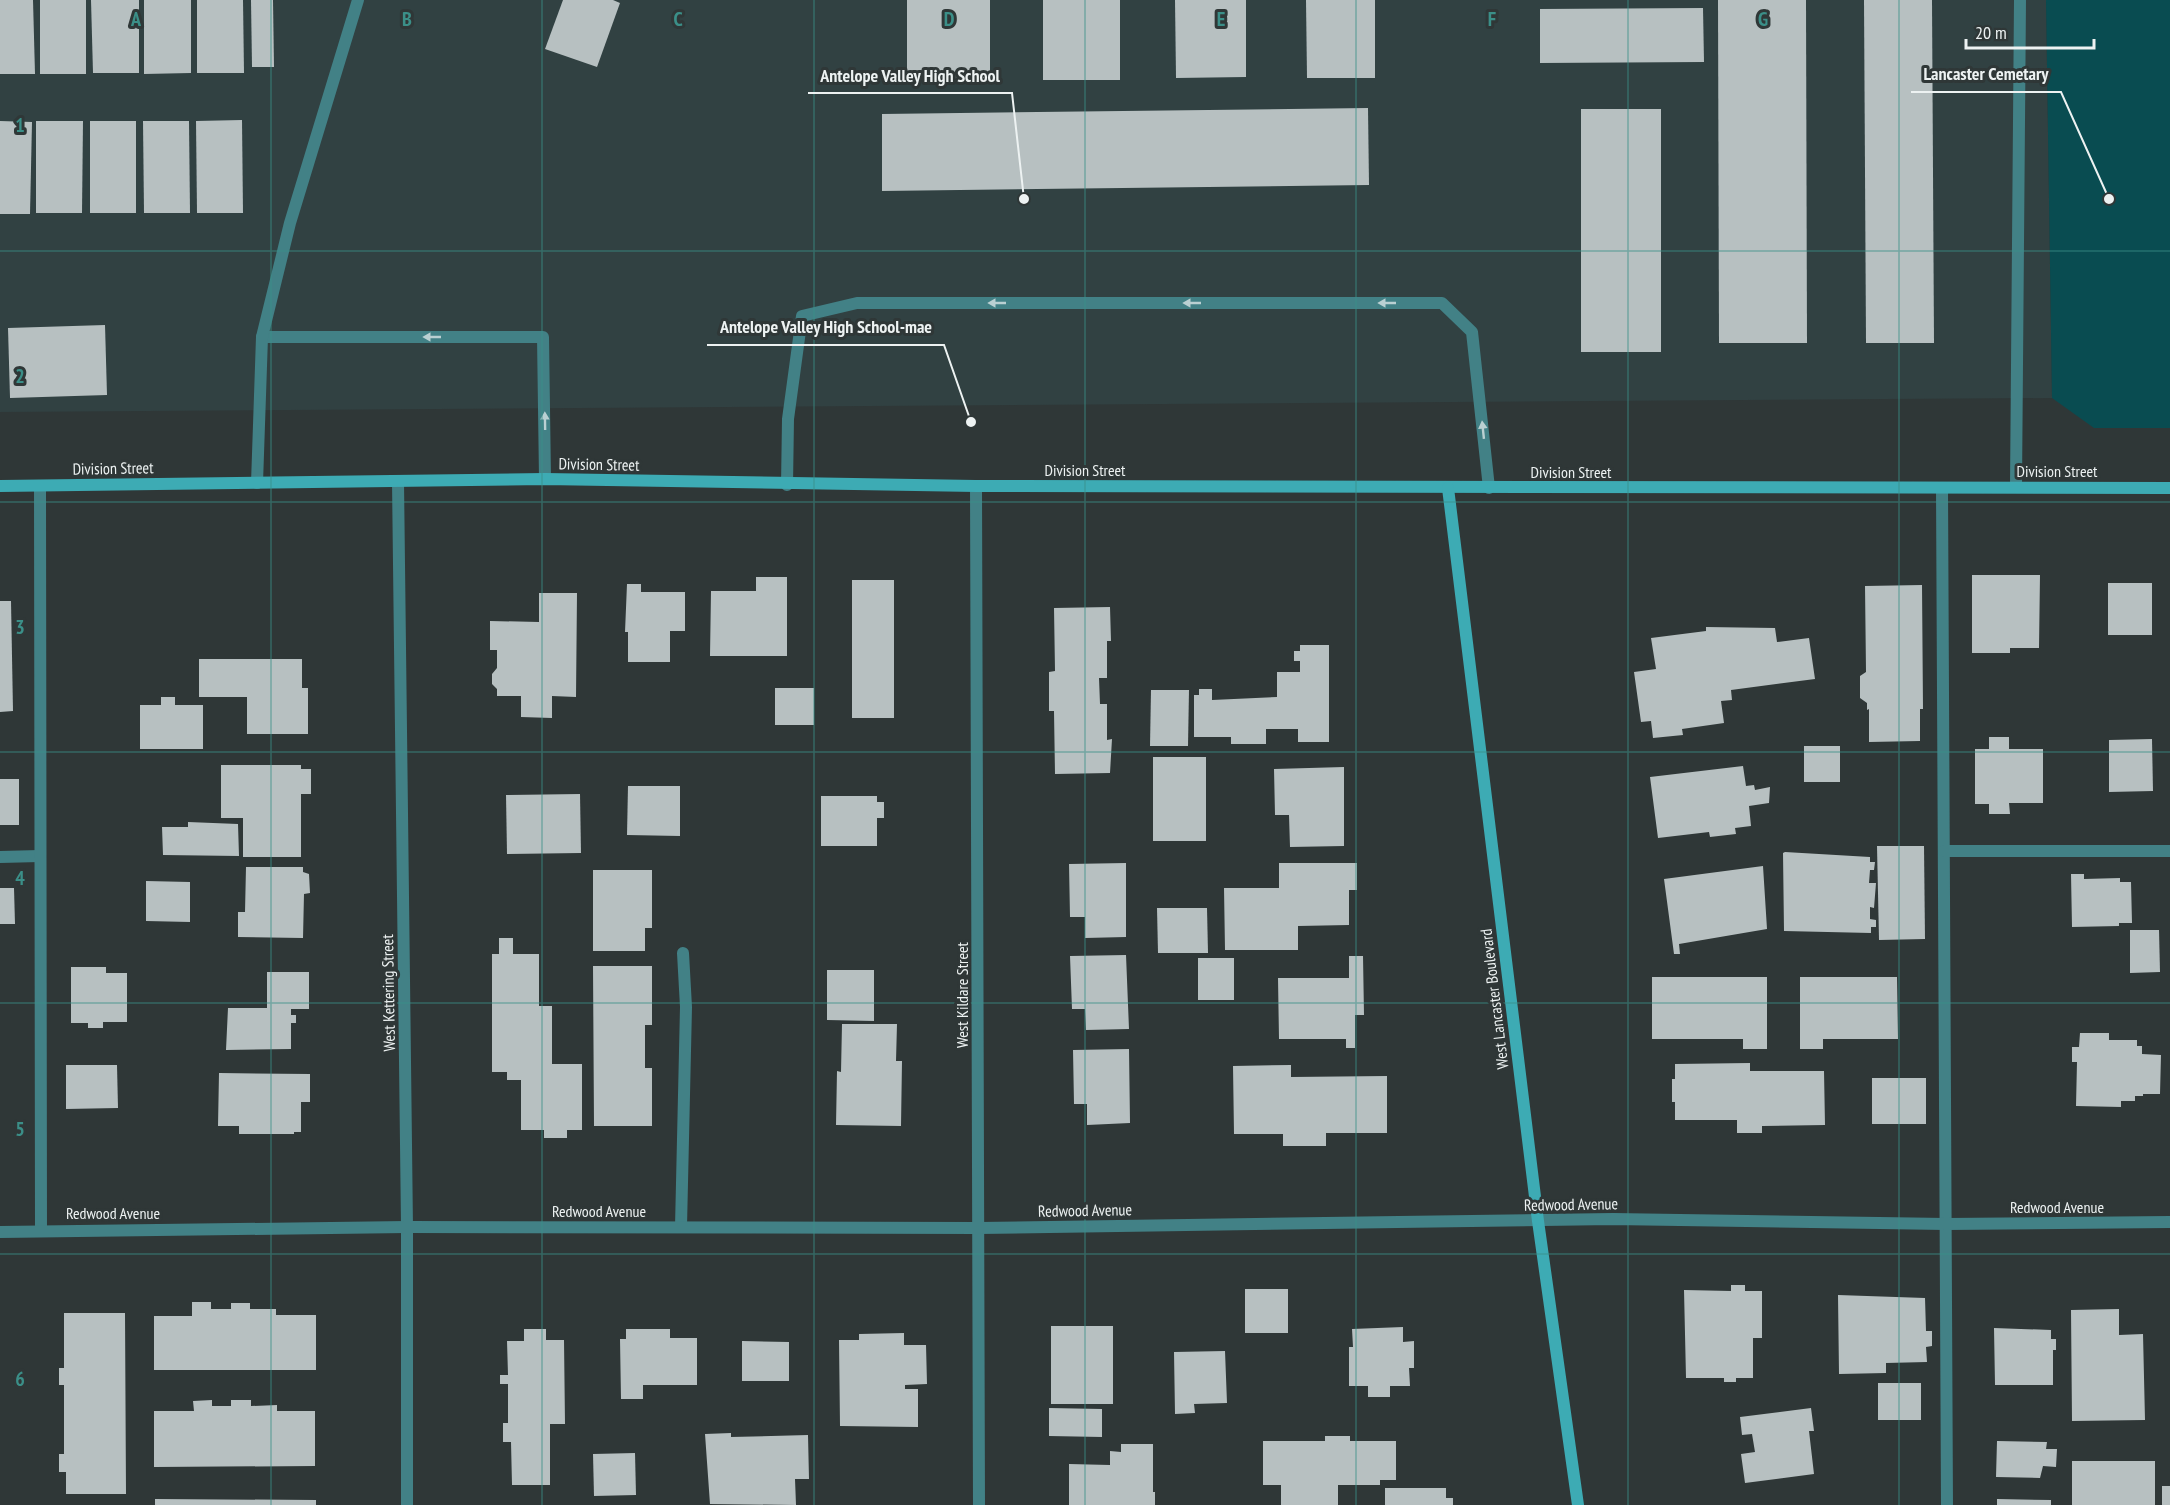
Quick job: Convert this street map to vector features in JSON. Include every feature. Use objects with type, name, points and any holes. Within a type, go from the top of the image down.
[{"type":"main road","name":"Division Street","points":[[0,486],[545,479],[788,485],[2170,488]]},
{"type":"main road","name":"West Lancaster Boulevard","points":[[1448,488],[1538,1221],[1578,1505]]},
{"type":"street","points":[[257,483],[262,337],[290,223],[358,0]]},
{"type":"street","points":[[2016,487],[2020,0]]},
{"type":"street","points":[[788,485],[788,419],[802,316],[857,303],[1442,303],[1472,332],[1489,488]]},
{"type":"street","points":[[262,337],[543,337],[545,479]]},
{"type":"street","name":"West Kettering Street","points":[[398,481],[407,1227],[407,1505]]},
{"type":"street","points":[[40,486],[41,1230]]},
{"type":"street","name":"West Kildare Street","points":[[976,486],[979,1505]]},
{"type":"street","points":[[1942,488],[1947,1505]]},
{"type":"street","points":[[1944,851],[2170,851]]},
{"type":"street","points":[[0,857],[40,856]]},
{"type":"street","points":[[681,1227],[686,1006],[683,953]]},
{"type":"street","name":"Redwood Avenue","points":[[0,1232],[407,1227],[979,1228],[1635,1219],[1946,1224],[2170,1222]]},
{"type":"shaded area","points":[[0,0],[2046,0],[2052,398],[0,412]]},
{"type":"shaded area","points":[[2046,0],[2170,0],[2170,428],[2094,428],[2052,398]]},
{"type":"building","points":[[0,0],[33,0],[35,74],[0,74]]},
{"type":"building","points":[[40,0],[86,0],[86,74],[40,74]]},
{"type":"building","points":[[91,0],[139,0],[139,73],[93,73]]},
{"type":"building","points":[[144,0],[191,0],[191,73],[144,74]]},
{"type":"building","points":[[197,0],[243,0],[244,73],[197,73]]},
{"type":"building","points":[[251,0],[273,0],[274,67],[252,67]]},
{"type":"building","points":[[563,0],[613,0],[620,3],[597,67],[545,49]]},
{"type":"building","points":[[907,0],[990,0],[990,80],[907,80]]},
{"type":"building","points":[[1043,0],[1120,0],[1120,80],[1043,80]]},
{"type":"building","points":[[1175,0],[1246,0],[1246,77],[1176,78]]},
{"type":"building","points":[[1306,0],[1375,0],[1375,78],[1307,78]]},
{"type":"building","points":[[1718,0],[1806,0],[1807,343],[1719,343]]},
{"type":"building","points":[[1864,0],[1932,0],[1934,343],[1866,343]]},
{"type":"building","points":[[1703,8],[1704,62],[1540,63],[1540,9]]},
{"type":"building","points":[[1368,108],[1369,185],[882,191],[882,114]]},
{"type":"building","points":[[1581,109],[1661,109],[1661,352],[1581,352]]},
{"type":"building","points":[[242,120],[243,213],[197,213],[196,121]]},
{"type":"building","points":[[0,121],[32,122],[30,214],[0,214]]},
{"type":"building","points":[[36,121],[83,121],[82,213],[36,213]]},
{"type":"building","points":[[90,121],[136,121],[136,213],[90,213]]},
{"type":"building","points":[[143,121],[189,121],[190,213],[144,213]]},
{"type":"building","points":[[105,325],[107,395],[10,398],[8,328]]},
{"type":"building","points":[[1972,575],[2040,575],[2039,648],[2010,648],[2010,653],[1972,653]]},
{"type":"building","points":[[756,577],[787,577],[787,656],[710,656],[711,591],[756,591]]},
{"type":"building","points":[[852,580],[894,580],[894,718],[852,718]]},
{"type":"building","points":[[2108,583],[2152,583],[2152,635],[2108,635]]},
{"type":"building","points":[[627,584],[641,584],[641,592],[685,592],[685,631],[670,631],[670,662],[628,662],[628,632],[625,632]]},
{"type":"building","points":[[1922,585],[1923,709],[1920,709],[1920,741],[1869,742],[1869,709],[1867,710],[1867,703],[1860,698],[1860,676],[1866,672],[1865,586]]},
{"type":"building","points":[[539,593],[577,593],[576,697],[552,696],[552,718],[521,717],[521,696],[497,696],[497,689],[492,684],[492,674],[497,668],[497,650],[490,650],[490,621],[539,622]]},
{"type":"building","points":[[0,601],[11,601],[13,711],[0,712]]},
{"type":"building","points":[[1110,607],[1111,641],[1107,641],[1107,678],[1099,678],[1100,704],[1107,704],[1107,740],[1112,739],[1110,773],[1055,774],[1054,711],[1049,711],[1049,672],[1055,671],[1054,608]]},
{"type":"building","points":[[1706,627],[1775,628],[1777,642],[1809,638],[1815,679],[1731,690],[1732,700],[1721,701],[1724,723],[1682,729],[1683,735],[1653,738],[1651,721],[1641,722],[1634,672],[1656,669],[1651,638],[1706,631]]},
{"type":"building","points":[[1300,645],[1329,645],[1329,742],[1298,742],[1298,729],[1266,729],[1266,744],[1231,744],[1231,737],[1194,737],[1194,695],[1199,695],[1199,689],[1212,689],[1212,700],[1277,697],[1277,672],[1300,672],[1300,661],[1294,661],[1294,651],[1300,651]]},
{"type":"building","points":[[199,659],[302,659],[302,688],[308,688],[308,734],[247,734],[247,697],[199,697]]},
{"type":"building","points":[[775,688],[814,688],[814,725],[775,725]]},
{"type":"building","points":[[1151,690],[1189,690],[1188,746],[1150,746]]},
{"type":"building","points":[[161,697],[175,697],[175,705],[203,705],[203,749],[140,749],[140,705],[161,705]]},
{"type":"building","points":[[1989,737],[2009,737],[2009,749],[2043,749],[2043,803],[2009,803],[2010,814],[1989,814],[1989,804],[1975,804],[1975,749],[1989,749]]},
{"type":"building","points":[[2152,739],[2153,791],[2109,792],[2109,740]]},
{"type":"building","points":[[1804,746],[1840,746],[1840,782],[1804,782]]},
{"type":"building","points":[[1153,757],[1206,757],[1206,841],[1153,841]]},
{"type":"building","points":[[221,765],[301,765],[301,769],[311,769],[311,794],[301,794],[301,857],[243,857],[243,818],[221,818]]},
{"type":"building","points":[[1743,766],[1746,786],[1754,785],[1755,790],[1770,787],[1769,803],[1749,806],[1751,826],[1735,828],[1736,834],[1710,837],[1709,832],[1658,838],[1650,777]]},
{"type":"building","points":[[1344,767],[1344,846],[1290,847],[1289,815],[1275,815],[1274,769]]},
{"type":"building","points":[[0,779],[19,779],[19,825],[0,825]]},
{"type":"building","points":[[628,786],[680,786],[680,836],[627,835]]},
{"type":"building","points":[[580,794],[581,853],[507,854],[506,795]]},
{"type":"building","points":[[821,796],[877,796],[877,802],[884,802],[884,818],[877,818],[877,846],[821,846]]},
{"type":"building","points":[[188,822],[238,824],[239,856],[163,855],[162,827],[188,827]]},
{"type":"building","points":[[1877,846],[1924,846],[1925,939],[1879,940]]},
{"type":"building","points":[[1783,853],[1870,857],[1870,862],[1875,862],[1874,870],[1870,870],[1869,883],[1876,883],[1874,908],[1870,907],[1870,919],[1876,920],[1876,927],[1871,927],[1871,933],[1784,931]]},
{"type":"building","points":[[1126,863],[1126,937],[1085,938],[1085,917],[1070,917],[1069,864]]},
{"type":"building","points":[[1279,863],[1357,863],[1357,890],[1349,890],[1349,925],[1298,926],[1298,950],[1225,950],[1224,888],[1279,888]]},
{"type":"building","points":[[1763,866],[1767,929],[1679,944],[1680,954],[1674,954],[1664,879]]},
{"type":"building","points":[[246,867],[303,867],[303,872],[309,874],[310,893],[304,894],[303,938],[238,937],[238,912],[245,912]]},
{"type":"building","points":[[593,870],[652,870],[652,928],[645,928],[645,951],[593,951]]},
{"type":"building","points":[[2071,874],[2084,874],[2084,879],[2120,878],[2120,882],[2131,882],[2132,923],[2119,923],[2119,926],[2072,927]]},
{"type":"building","points":[[146,881],[190,882],[190,922],[146,921]]},
{"type":"building","points":[[0,888],[14,888],[15,924],[0,924]]},
{"type":"building","points":[[1157,908],[1207,908],[1208,953],[1158,953]]},
{"type":"building","points":[[2130,930],[2159,930],[2160,972],[2130,973]]},
{"type":"building","points":[[499,938],[513,938],[513,954],[539,954],[539,1006],[552,1006],[552,1064],[582,1064],[582,1130],[567,1130],[567,1138],[544,1138],[544,1130],[521,1130],[521,1080],[507,1080],[507,1072],[492,1072],[492,954],[499,954]]},
{"type":"building","points":[[1126,955],[1129,1029],[1086,1030],[1085,1009],[1072,1009],[1070,956]]},
{"type":"building","points":[[1349,956],[1363,956],[1364,1015],[1355,1015],[1355,1048],[1346,1048],[1346,1039],[1279,1039],[1278,978],[1349,978]]},
{"type":"building","points":[[1198,958],[1234,958],[1234,1000],[1198,1000]]},
{"type":"building","points":[[593,966],[652,966],[652,1025],[645,1025],[645,1068],[652,1068],[652,1126],[594,1126]]},
{"type":"building","points":[[71,967],[106,967],[106,973],[127,973],[127,1022],[103,1022],[103,1028],[88,1028],[88,1023],[71,1023]]},
{"type":"building","points":[[827,970],[874,970],[874,1021],[827,1020]]},
{"type":"building","points":[[267,972],[309,972],[309,1009],[291,1009],[291,1015],[296,1015],[296,1023],[291,1023],[291,1049],[226,1050],[228,1008],[267,1008]]},
{"type":"building","points":[[1652,977],[1767,977],[1767,1049],[1743,1049],[1743,1039],[1652,1039]]},
{"type":"building","points":[[1800,977],[1897,977],[1898,1039],[1823,1039],[1823,1049],[1800,1049]]},
{"type":"building","points":[[842,1024],[897,1024],[896,1061],[902,1061],[901,1126],[836,1125],[837,1071],[841,1072]]},
{"type":"building","points":[[2080,1033],[2109,1033],[2109,1040],[2137,1040],[2137,1046],[2142,1046],[2142,1054],[2161,1055],[2160,1094],[2135,1096],[2135,1101],[2121,1101],[2121,1107],[2076,1106],[2077,1062],[2072,1062],[2072,1047],[2079,1047]]},
{"type":"building","points":[[1129,1049],[1130,1123],[1087,1125],[1087,1104],[1074,1104],[1073,1050]]},
{"type":"building","points":[[1750,1063],[1750,1071],[1824,1071],[1825,1125],[1762,1126],[1762,1133],[1737,1133],[1737,1120],[1675,1120],[1672,1079],[1675,1079],[1675,1064]]},
{"type":"building","points":[[66,1065],[117,1065],[118,1108],[66,1109]]},
{"type":"building","points":[[1291,1065],[1291,1077],[1387,1076],[1387,1133],[1326,1133],[1326,1146],[1283,1146],[1283,1134],[1234,1134],[1233,1066]]},
{"type":"building","points":[[219,1073],[310,1074],[310,1102],[301,1102],[301,1132],[239,1134],[239,1126],[218,1126]]},
{"type":"building","points":[[1872,1078],[1926,1078],[1926,1124],[1872,1124]]},
{"type":"building","points":[[1731,1285],[1745,1285],[1745,1291],[1762,1291],[1762,1338],[1753,1338],[1753,1378],[1736,1378],[1736,1382],[1724,1382],[1724,1378],[1686,1378],[1684,1290],[1731,1291]]},
{"type":"building","points":[[1245,1289],[1288,1289],[1288,1333],[1245,1333]]},
{"type":"building","points":[[1838,1295],[1925,1298],[1926,1331],[1932,1331],[1932,1346],[1926,1347],[1927,1362],[1886,1363],[1886,1373],[1839,1374]]},
{"type":"building","points":[[192,1302],[211,1302],[211,1309],[231,1309],[231,1303],[250,1303],[250,1309],[276,1309],[276,1315],[316,1315],[316,1370],[154,1370],[154,1316],[192,1316]]},
{"type":"building","points":[[2119,1309],[2119,1335],[2143,1334],[2145,1420],[2072,1421],[2071,1310]]},
{"type":"building","points":[[64,1313],[125,1313],[126,1494],[66,1494],[66,1472],[59,1472],[59,1454],[64,1454],[64,1385],[59,1385],[59,1368],[64,1368]]},
{"type":"building","points":[[1051,1326],[1113,1326],[1113,1404],[1051,1404]]},
{"type":"building","points":[[1403,1327],[1403,1342],[1414,1341],[1414,1368],[1409,1368],[1410,1386],[1390,1386],[1390,1397],[1368,1397],[1368,1386],[1349,1386],[1349,1347],[1353,1347],[1352,1329]]},
{"type":"building","points":[[1994,1328],[2051,1330],[2051,1339],[2056,1339],[2056,1350],[2053,1350],[2053,1385],[1995,1385]]},
{"type":"building","points":[[524,1329],[546,1329],[546,1340],[564,1340],[565,1424],[550,1424],[550,1485],[512,1485],[511,1442],[503,1442],[503,1423],[508,1423],[508,1384],[500,1384],[500,1375],[508,1375],[507,1341],[524,1341]]},
{"type":"building","points":[[626,1329],[670,1329],[670,1338],[697,1338],[697,1385],[643,1385],[643,1399],[621,1399],[620,1339],[626,1339]]},
{"type":"building","points":[[904,1333],[904,1345],[926,1345],[927,1384],[905,1385],[905,1389],[918,1389],[918,1427],[840,1426],[839,1340],[859,1340],[859,1334]]},
{"type":"building","points":[[742,1341],[789,1342],[789,1381],[742,1381]]},
{"type":"building","points":[[1225,1351],[1227,1403],[1194,1404],[1195,1413],[1175,1414],[1174,1352]]},
{"type":"building","points":[[1878,1383],[1921,1383],[1921,1420],[1878,1420]]},
{"type":"building","points":[[212,1400],[212,1406],[231,1406],[231,1400],[251,1400],[251,1406],[277,1405],[277,1411],[315,1411],[315,1466],[154,1467],[154,1411],[194,1411],[193,1401]]},
{"type":"building","points":[[1049,1408],[1102,1409],[1102,1437],[1049,1436]]},
{"type":"building","points":[[1811,1408],[1814,1431],[1809,1431],[1814,1474],[1745,1483],[1741,1454],[1755,1452],[1752,1434],[1742,1435],[1740,1417]]},
{"type":"building","points":[[731,1433],[731,1437],[808,1435],[809,1479],[795,1479],[796,1505],[710,1504],[705,1434]]},
{"type":"building","points":[[1325,1436],[1350,1436],[1350,1441],[1396,1441],[1396,1480],[1380,1480],[1380,1485],[1338,1485],[1338,1505],[1281,1505],[1281,1485],[1263,1485],[1263,1441],[1325,1441]]},
{"type":"building","points":[[1997,1441],[2047,1442],[2046,1449],[2057,1449],[2056,1467],[2043,1466],[2040,1478],[1996,1477]]},
{"type":"building","points":[[1121,1444],[1153,1444],[1155,1505],[1069,1505],[1069,1464],[1110,1465],[1110,1451],[1121,1452]]},
{"type":"building","points":[[635,1453],[636,1495],[594,1496],[593,1454]]},
{"type":"building","points":[[2072,1461],[2155,1461],[2155,1505],[2072,1505]]},
{"type":"building","points":[[2162,1486],[2170,1486],[2170,1505],[2162,1505]]},
{"type":"building","points":[[1385,1488],[1446,1488],[1446,1498],[1453,1498],[1453,1505],[1385,1505]]},
{"type":"building","points":[[155,1499],[316,1500],[316,1505],[155,1505]]},
{"type":"building","points":[[1997,1499],[2051,1500],[2051,1505],[1997,1505]]},
{"type":"place","name":"Antelope Valley High School","points":[[1024,199]]},
{"type":"place","name":"Lancaster Cemetary","points":[[2109,199]]},
{"type":"place","name":"Antelope Valley High School-mae","points":[[971,422]]}]
